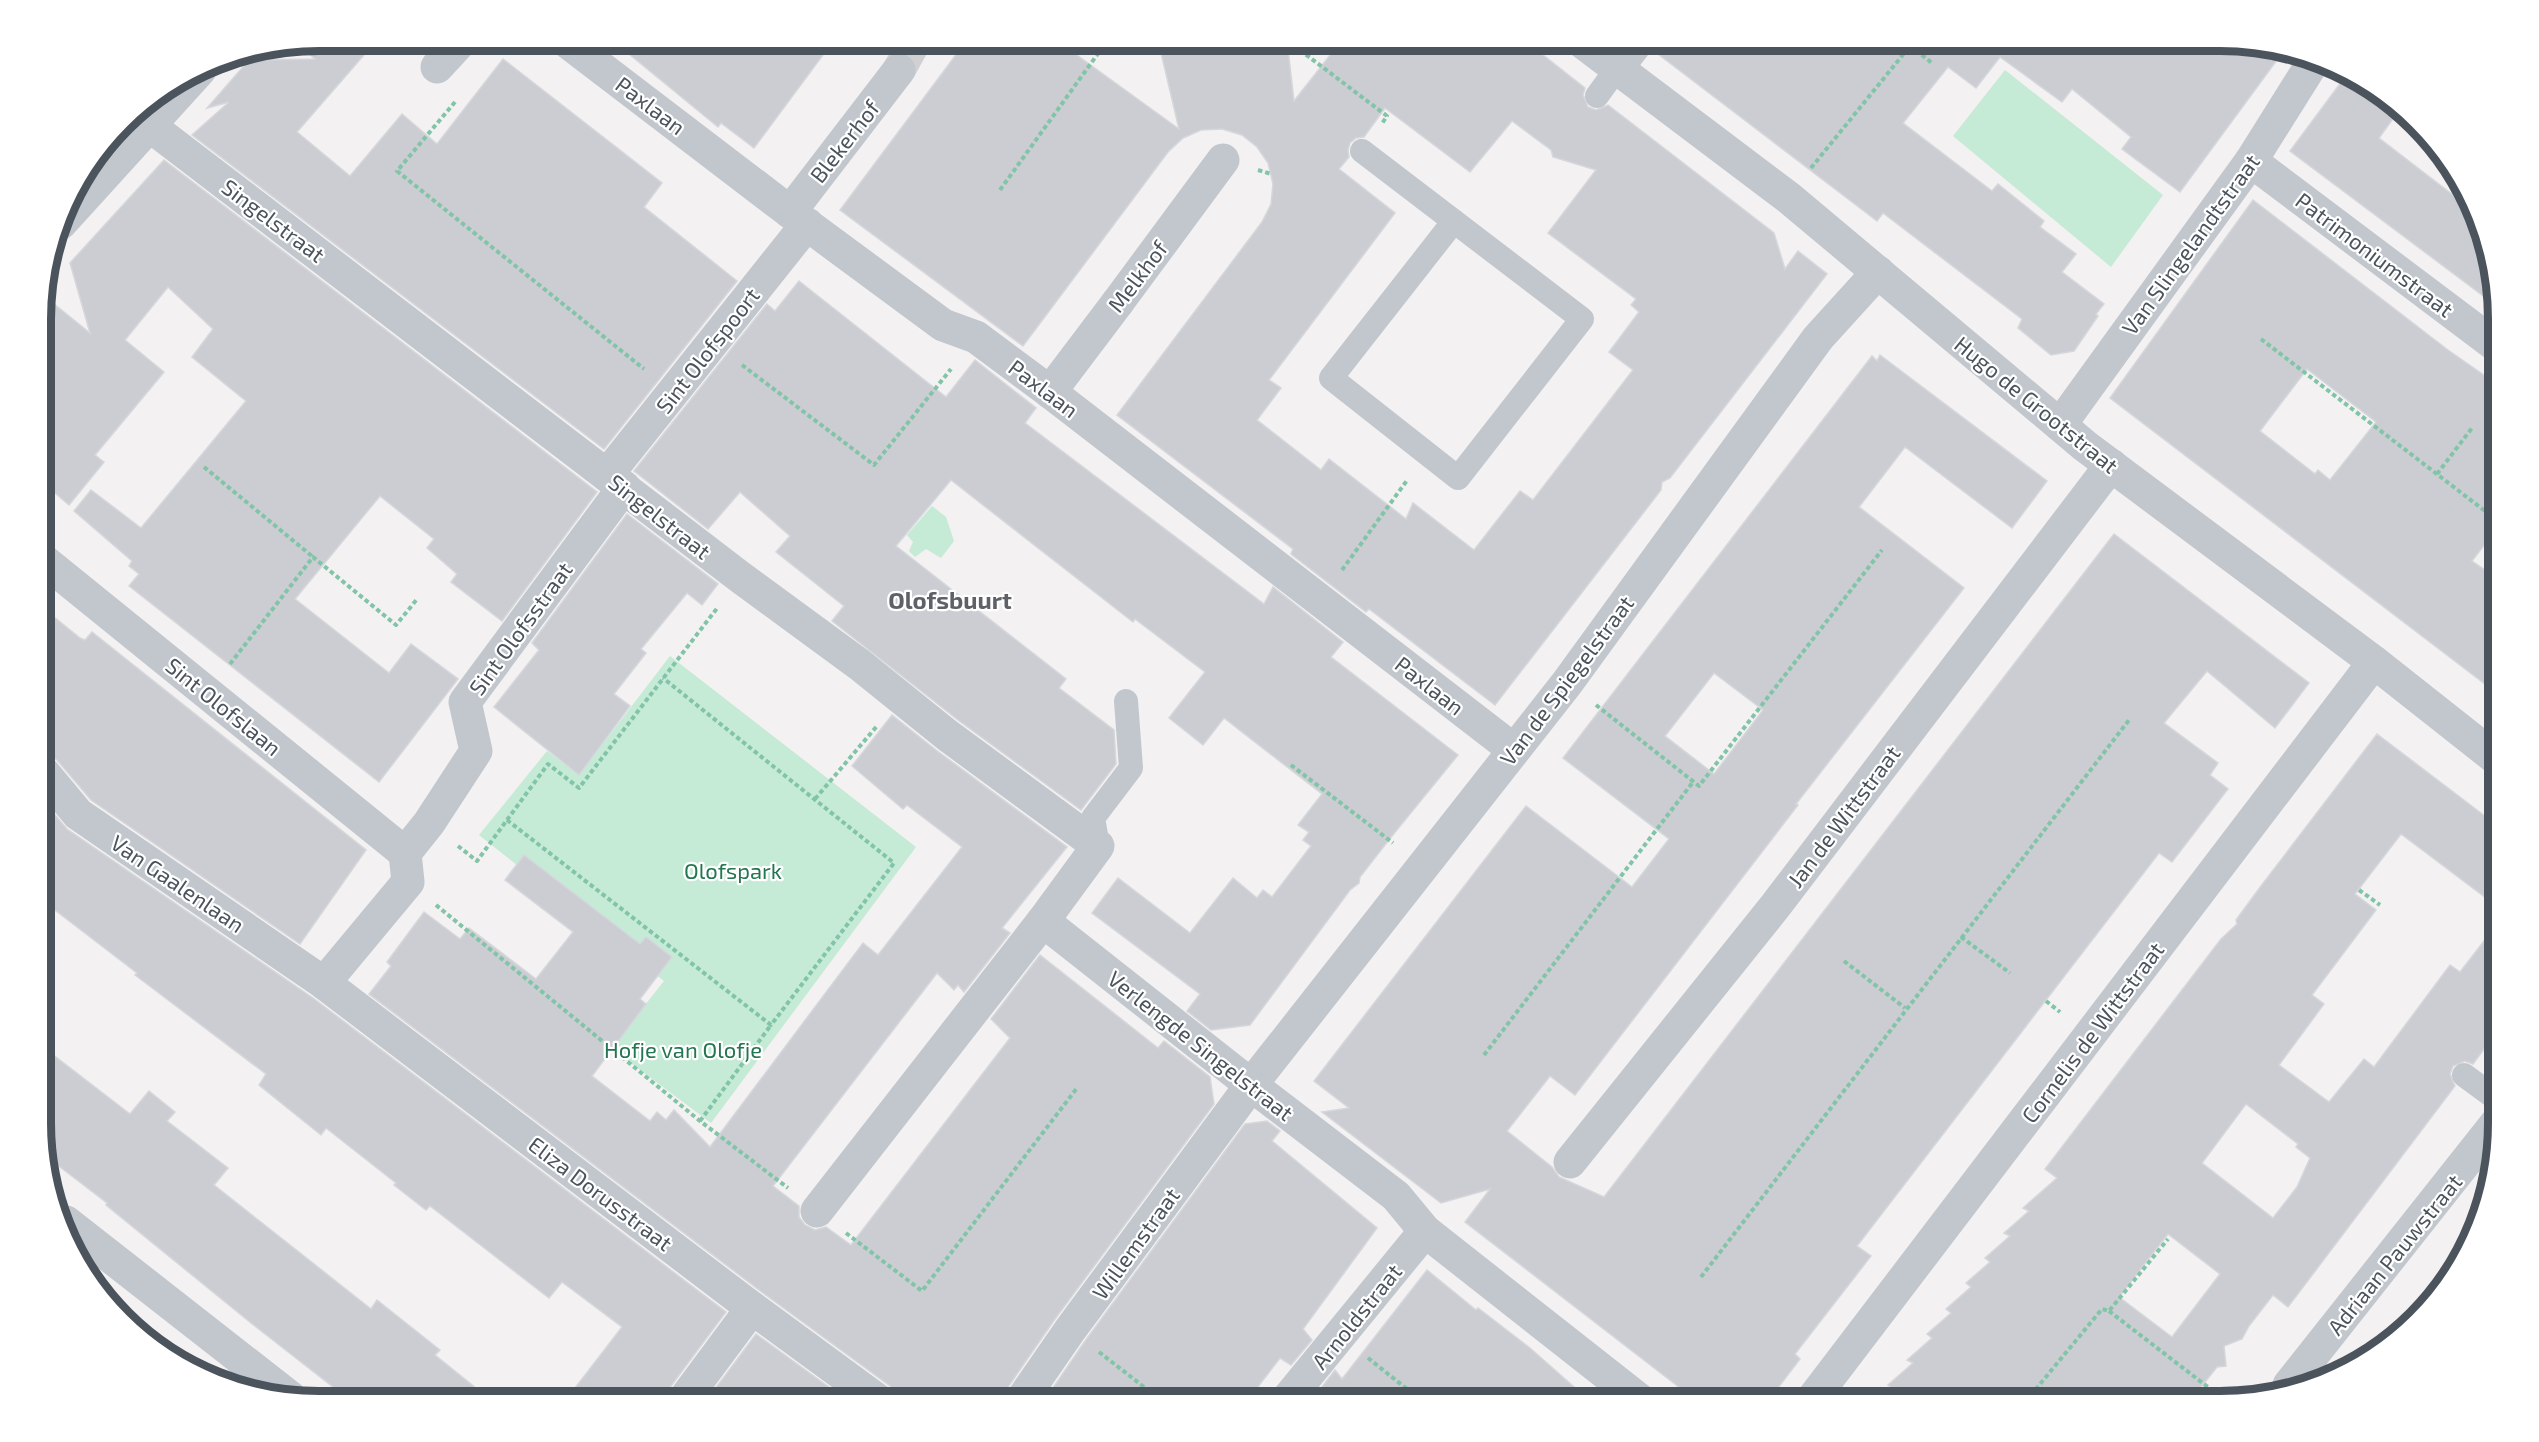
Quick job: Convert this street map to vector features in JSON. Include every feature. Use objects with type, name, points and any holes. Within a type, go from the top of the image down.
[{"type":"street","points":[[436,67],[451,51]]},
{"type":"street","name":"Paxlaan","points":[[580,51],[798,218],[943,325],[976,338],[1050,392],[1514,750]]},
{"type":"street","name":"Hugo de Grootstraat","points":[[1596,51],[1789,198],[2060,425],[2374,662],[2488,752]]},
{"type":"street","points":[[1618,67],[1630,51]]},
{"type":"street","name":"Van Slingelandtstraat","points":[[2060,425],[2251,161],[2311,67]]},
{"type":"street","name":"Blekerhof","points":[[798,218],[899,70]]},
{"type":"street","points":[[75,207],[185,87]]},
{"type":"street","name":"Singelstraat","points":[[150,126],[740,577],[1098,846]]},
{"type":"street","name":"Melkhof","points":[[1050,392],[1223,160]]},
{"type":"street","name":"Patrimoniumstraat","points":[[2251,161],[2488,339]]},
{"type":"street","name":"Sint Olofspoort","points":[[616,481],[674,393],[713,342],[798,218]]},
{"type":"street","name":"Van de Spiegelstraat","points":[[1251,1085],[1567,683],[1818,338],[1878,272]]},
{"type":"street","name":"Jan de Wittstraat","points":[[1570,1162],[1776,905],[2111,465]]},
{"type":"street","name":"Sint Olofsstraat","points":[[324,983],[406,867],[429,823],[476,751],[465,702],[616,481]]},
{"type":"street","name":"Sint Olofslaan","points":[[51,566],[207,693],[406,867]]},
{"type":"street","name":"Cornelis de Wittstraat","points":[[1818,1391],[2374,662]]},
{"type":"street","name":"Van Gaalenlaan","points":[[51,782],[78,814],[324,983]]},
{"type":"street","points":[[817,1210],[1043,921],[1098,846]]},
{"type":"street","name":"Verlengde Singelstraat","points":[[1043,921],[1396,1196],[1425,1231],[1628,1391]]},
{"type":"street","name":"Eliza Dorusstraat","points":[[324,983],[752,1308],[865,1391]]},
{"type":"street","name":"Willemstraat","points":[[1028,1391],[1070,1330],[1251,1085]]},
{"type":"street","name":"Adriaan Pauwstraat","points":[[2292,1381],[2487,1134]]},
{"type":"street","points":[[71,1226],[278,1388]]},
{"type":"street","name":"Arnoldstraat","points":[[1294,1391],[1425,1231]]},
{"type":"street","points":[[690,1391],[752,1308]]},
{"type":"lane","points":[[1597,96],[1618,67]]},
{"type":"lane","points":[[1362,151],[1454,221],[1582,319],[1458,477],[1331,378],[1454,221]]},
{"type":"lane","points":[[1098,846],[1093,818],[1131,768],[1126,701]]},
{"type":"lane","points":[[2464,1075],[2488,1093]]},
{"type":"path","points":[[1000,190],[1099,51]]},
{"type":"path","points":[[1302,51],[1387,116],[1362,151]]},
{"type":"path","points":[[1814,164],[1905,51]]},
{"type":"path","points":[[1917,51],[1932,63]]},
{"type":"path","points":[[457,100],[398,171],[674,393]]},
{"type":"path","points":[[713,342],[874,465],[976,338]]},
{"type":"path","points":[[2261,339],[2488,513]]},
{"type":"path","points":[[2437,474],[2472,428]]},
{"type":"path","points":[[1320,600],[1427,454]]},
{"type":"path","points":[[204,467],[396,625],[418,598]]},
{"type":"path","points":[[1567,683],[1699,786],[1882,550]]},
{"type":"path","points":[[207,693],[313,557]]},
{"type":"path","points":[[429,823],[477,861],[548,764],[579,788],[740,577]]},
{"type":"path","points":[[663,678],[894,863],[700,1122]]},
{"type":"path","points":[[815,799],[901,698]]},
{"type":"path","points":[[1701,1277],[1905,1008],[2129,720]]},
{"type":"path","points":[[1291,765],[1423,866]]},
{"type":"path","points":[[1484,1055],[1693,782]]},
{"type":"path","points":[[507,820],[771,1025]]},
{"type":"path","points":[[406,867],[700,1122],[922,1291],[1077,1088]]},
{"type":"path","points":[[2359,890],[2380,905]]},
{"type":"path","points":[[1961,937],[2010,973]]},
{"type":"path","points":[[1844,961],[1905,1008]]},
{"type":"path","points":[[2109,1311],[2168,1239]]},
{"type":"path","points":[[2034,1391],[2102,1309],[2109,1311],[2213,1391]]},
{"type":"path","points":[[1070,1330],[1149,1391]]},
{"type":"path","points":[[1362,1353],[1410,1391]]},
{"type":"green space","points":[[2005,70],[2163,195],[2111,267],[1953,136]]},
{"type":"green space","points":[[932,506],[946,517],[954,541],[941,558],[926,549],[915,557],[909,551],[913,542],[907,535]]},
{"type":"green space","name":"Olofspark","points":[[670,656],[916,847],[711,1123],[611,1048],[664,981],[479,835],[547,751],[579,775]]},
{"type":"building","points":[[367,51],[297,132],[350,176],[402,114],[437,144],[503,59],[662,183],[644,207],[737,281],[604,449],[192,135],[229,102],[207,108],[249,60],[315,59],[307,52]]},
{"type":"building","points":[[625,51],[826,51],[754,148],[721,123],[718,127]]},
{"type":"building","points":[[959,51],[1071,51],[1179,129],[1161,51],[1288,51],[1294,101],[1333,51],[1345,51],[1349,54],[1351,51],[1538,51],[1585,88],[1583,95],[1588,107],[1596,110],[1608,105],[1774,233],[1785,269],[1798,251],[1827,274],[1670,478],[1662,482],[1661,490],[1495,705],[1369,609],[1366,612],[1291,554],[1293,549],[1117,415],[1262,222],[1271,204],[1273,184],[1268,163],[1257,147],[1242,135],[1222,129],[1201,130],[1183,138],[1168,152],[1023,346],[840,210]],"holes":[[[1385,108],[1470,172],[1512,121],[1551,150],[1553,157],[1596,170],[1548,233],[1636,299],[1631,305],[1639,312],[1609,352],[1633,370],[1533,500],[1520,491],[1474,550],[1413,503],[1406,519],[1329,459],[1321,470],[1257,420],[1281,388],[1269,380],[1395,213],[1339,169],[1349,157],[1350,143],[1356,138],[1364,137]]]},
{"type":"building","points":[[1654,51],[2220,51],[2255,53],[2279,58],[2180,192],[2122,149],[2131,137],[2072,89],[2062,102],[2000,57],[1976,88],[1948,67],[1903,123],[1992,191],[1998,184],[2044,221],[2040,227],[2076,254],[2062,272],[2104,304],[2074,351],[2051,355],[2018,328],[2022,319],[1883,213],[1877,221]]},
{"type":"building","points":[[2342,81],[2383,106],[2395,116],[2379,138],[2460,201],[2479,250],[2487,299],[2290,151]]},
{"type":"building","points":[[164,160],[597,492],[502,621],[451,582],[457,574],[427,548],[434,539],[380,496],[295,599],[389,673],[411,644],[458,679],[379,782],[129,586],[139,574],[129,566],[132,561],[74,511],[91,490],[141,528],[246,401],[192,357],[213,329],[168,287],[125,340],[164,372],[95,455],[104,462],[69,505],[51,490],[52,302],[90,333],[70,263]]},
{"type":"building","points":[[2253,200],[2448,350],[2488,378],[2488,540],[2472,561],[2488,572],[2488,686],[2110,398]],"holes":[[[2307,369],[2376,422],[2330,480],[2318,470],[2315,474],[2260,431]]]},
{"type":"building","points":[[799,281],[946,397],[975,360],[1036,408],[1025,423],[1264,604],[1273,587],[1343,642],[1331,657],[1458,755],[1360,877],[1359,883],[1350,890],[1250,1025],[1211,1030],[1187,1011],[1200,994],[1092,913],[1118,878],[1190,933],[1233,878],[1257,898],[1263,890],[1272,897],[1311,846],[1303,840],[1309,832],[1298,825],[1322,794],[1224,718],[1203,745],[1169,718],[1205,672],[1135,619],[1133,622],[951,480],[896,546],[1066,679],[1059,688],[1114,730],[1116,764],[1081,810],[958,720],[832,621],[844,606],[776,552],[790,536],[740,492],[708,529],[634,471],[767,304],[775,311]]},
{"type":"building","points":[[1880,355],[2047,481],[2012,528],[1905,447],[1859,507],[1964,588],[1796,804],[1798,805],[1575,1095],[1550,1076],[1507,1131],[1552,1167],[1559,1177],[1604,1197],[2114,534],[2309,683],[2275,728],[2207,671],[2164,723],[2218,763],[2210,775],[2228,789],[2172,862],[2159,853],[1857,1246],[1871,1256],[1795,1354],[1800,1359],[1776,1391],[1684,1391],[1465,1222],[1490,1189],[1441,1203],[1322,1112],[1349,1108],[1314,1081],[1526,806],[1632,887],[1669,839],[1563,758],[1872,356],[1877,361]],"holes":[[[1714,673],[1763,710],[1714,774],[1665,736]]]},
{"type":"building","points":[[627,514],[718,584],[702,605],[687,593],[641,649],[646,653],[614,694],[630,706],[579,775],[494,707],[539,650],[532,643]]},
{"type":"building","points":[[51,614],[80,638],[85,640],[92,632],[366,850],[300,944],[91,800],[51,756]]},
{"type":"building","points":[[892,715],[1067,847],[1002,928],[1010,933],[964,992],[958,985],[954,990],[937,973],[773,1186],[799,1206],[799,1217],[805,1225],[815,1230],[826,1227],[851,1245],[1010,1038],[991,1019],[1040,955],[1158,1048],[1164,1041],[1210,1077],[1214,1104],[1055,1319],[1006,1391],[894,1391],[369,994],[391,966],[387,962],[424,912],[460,939],[469,928],[536,979],[573,932],[505,880],[524,855],[640,944],[646,937],[672,957],[640,999],[646,1004],[592,1076],[650,1121],[657,1112],[666,1120],[674,1110],[710,1147],[863,943],[878,955],[962,847],[907,805],[903,809],[852,766]]},
{"type":"building","points":[[2377,734],[2488,818],[2488,899],[2401,834],[2355,894],[2376,910],[2312,995],[2324,1004],[2279,1065],[2329,1102],[2364,1059],[2374,1067],[2450,965],[2460,972],[2488,936],[2488,1044],[2473,1064],[2465,1061],[2453,1066],[2450,1074],[2455,1086],[2288,1307],[2273,1295],[2242,1339],[2224,1346],[2226,1366],[2217,1367],[2198,1391],[1896,1391],[1888,1385],[1913,1363],[1907,1360],[1932,1338],[1927,1334],[1951,1313],[1946,1309],[1971,1287],[1966,1283],[1990,1262],[1985,1258],[2010,1236],[2004,1233],[2029,1211],[2023,1208],[2057,1178],[2045,1169],[2221,939],[2237,924],[2236,920]],"holes":[[[2246,1104],[2298,1144],[2296,1147],[2310,1158],[2297,1187],[2273,1218],[2202,1163]],[[2168,1234],[2220,1274],[2172,1337],[2119,1297]]]},
{"type":"building","points":[[51,810],[67,829],[313,998],[726,1312],[668,1391],[573,1391],[622,1327],[562,1282],[549,1298],[430,1206],[426,1210],[394,1185],[396,1183],[326,1128],[321,1135],[259,1085],[266,1074],[135,975],[137,973],[51,907]]},
{"type":"building","points":[[51,1053],[130,1114],[149,1091],[175,1112],[167,1121],[228,1168],[214,1185],[371,1309],[377,1300],[440,1350],[435,1355],[480,1391],[338,1391],[251,1323],[106,1205],[107,1203],[54,1162]]},
{"type":"building","points":[[1267,1121],[1280,1131],[1272,1141],[1377,1228],[1303,1329],[1312,1340],[1291,1365],[1280,1358],[1255,1391],[1051,1391],[1085,1341],[1245,1124]]},
{"type":"building","points":[[1427,1270],[1476,1310],[1478,1308],[1530,1348],[1579,1391],[1328,1391],[1322,1387],[1335,1370],[1342,1379]]},
{"type":"building","points":[[756,1334],[834,1391],[713,1391]]},
{"type":"tunnel","points":[[899,70],[909,51]]},
{"type":"district","name":"Olofsbuurt","points":[[950,599]]},
{"type":"park label","name":"Hofje van Olofje","points":[[683,1049]]}]
